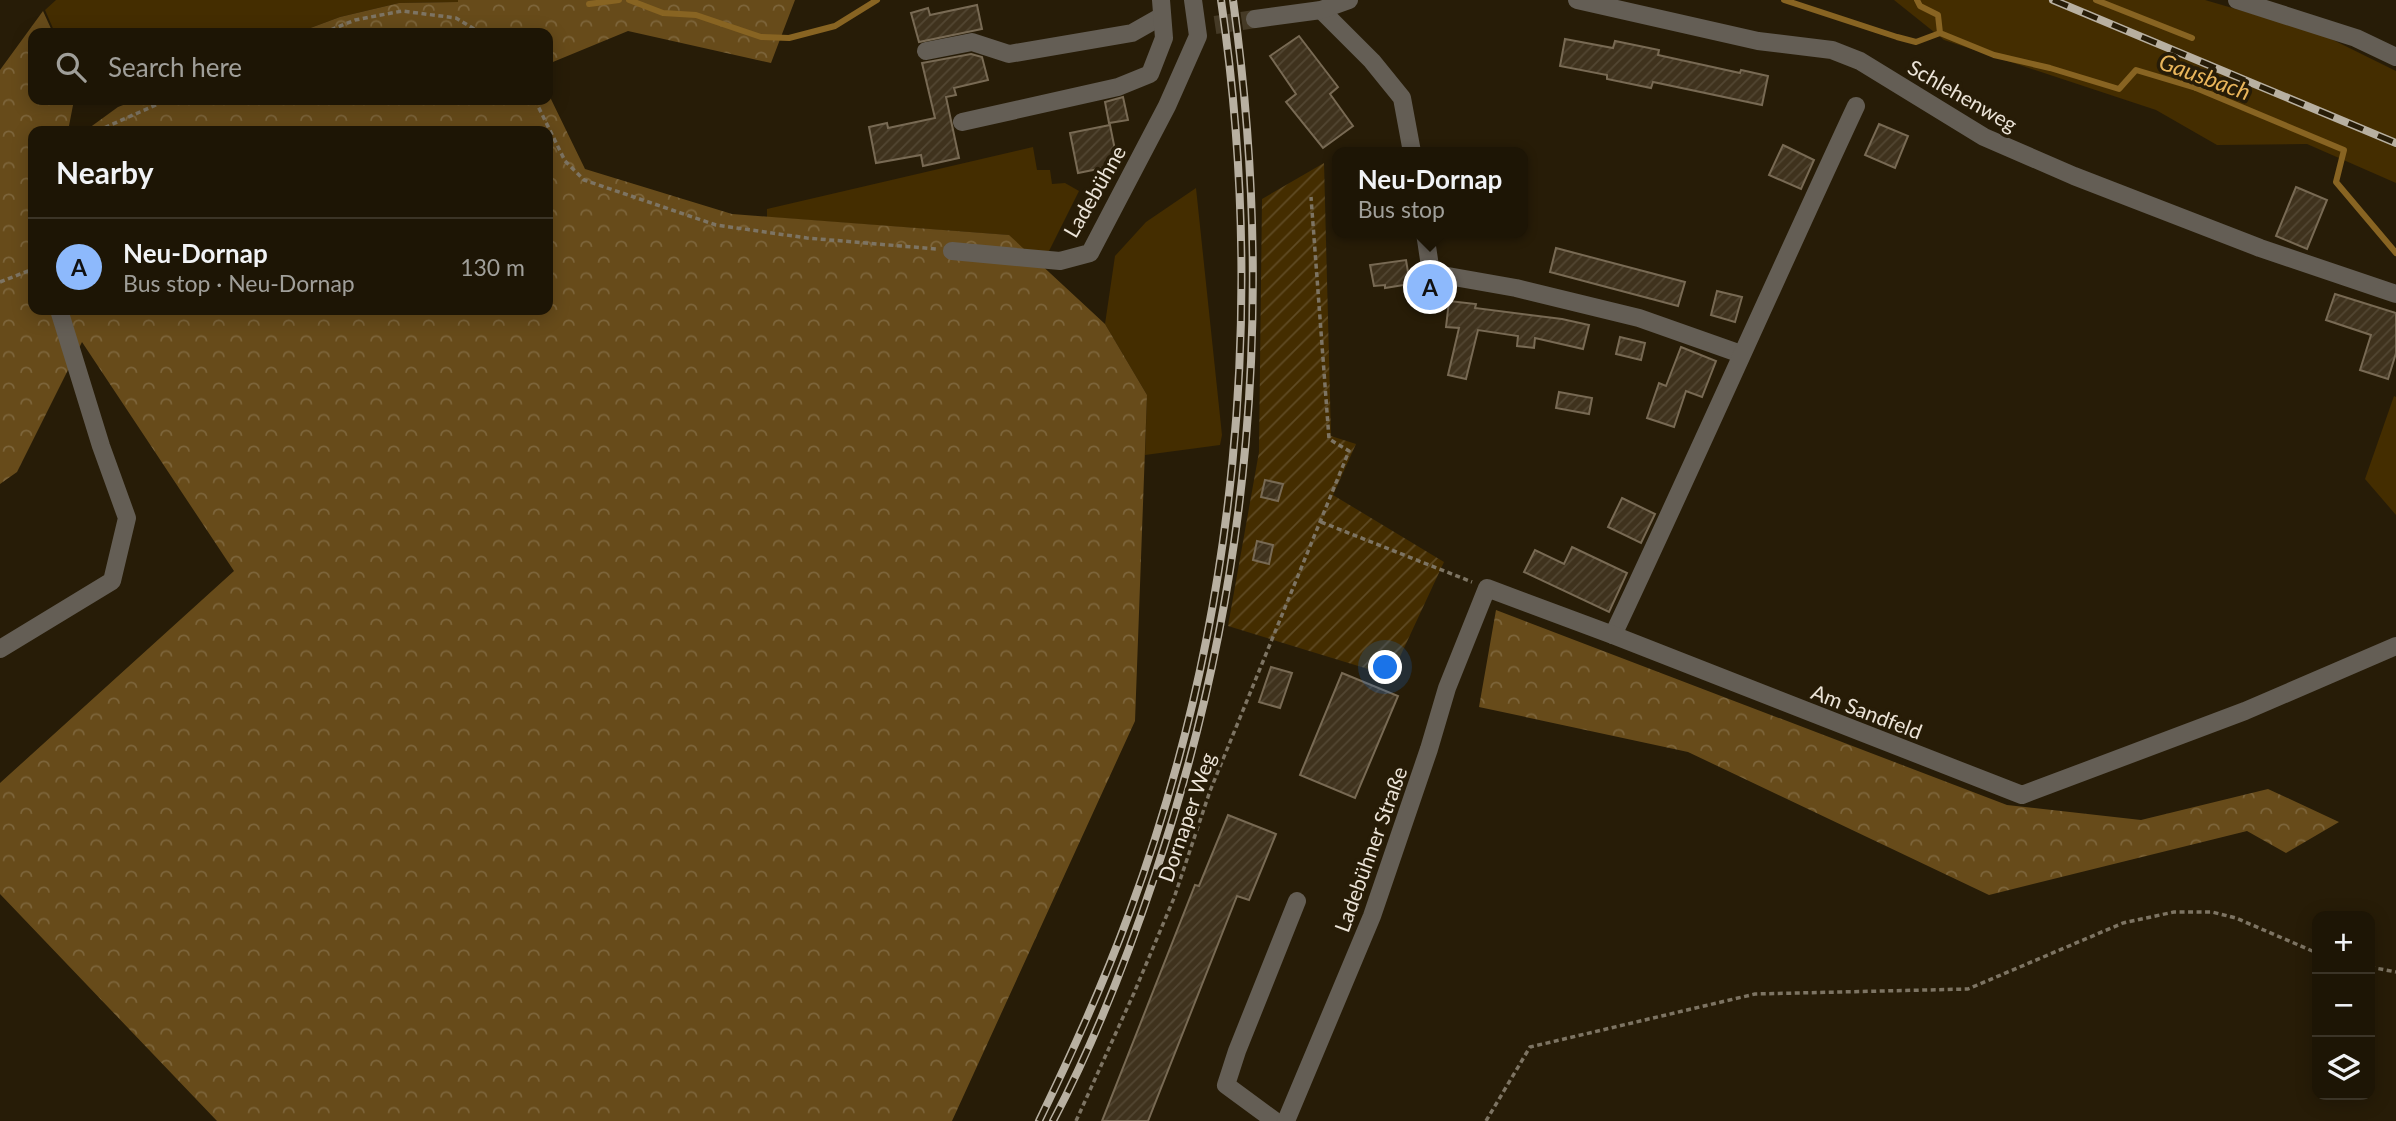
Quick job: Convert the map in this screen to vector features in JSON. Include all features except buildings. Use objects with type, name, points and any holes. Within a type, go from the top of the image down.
[{"type":"street","name":"Ladebühne","points":[[952,250],[1060,261],[1090,253],[1167,106],[1198,36],[1207,27],[1193,0]]},
{"type":"street","points":[[1255,19],[1321,10],[1349,0]]},
{"type":"street","name":"Schlehenweg","points":[[1577,0],[1758,41],[1832,50],[1860,61],[1984,137],[2074,176],[2260,248],[2396,294]]},
{"type":"street","points":[[2237,0],[2356,38],[2396,57]]},
{"type":"street","points":[[926,51],[972,43],[1009,54],[1132,33],[1162,8]]},
{"type":"street","points":[[962,122],[1118,87],[1150,74],[1164,38],[1162,8]]},
{"type":"street","points":[[1321,10],[1372,61],[1402,99],[1411,147]]},
{"type":"street","points":[[1613,635],[1856,106]]},
{"type":"street","points":[[1426,238],[1431,273],[1516,288],[1639,318],[1741,354]]},
{"type":"street","points":[[0,649],[112,581],[127,518],[60,315]]},
{"type":"street","name":"Am Sandfeld","points":[[1487,588],[2022,795],[2245,710],[2396,646]]},
{"type":"street","name":"Ladebühner Straße","points":[[1286,1121],[1372,916],[1447,688],[1487,588]]},
{"type":"street","points":[[1275,1121],[1227,1085],[1237,1051],[1297,901]]},
{"type":"path","points":[[335,28],[355,20],[402,11],[456,18],[473,28]]},
{"type":"path","points":[[108,126],[156,105]]},
{"type":"path","points":[[537,105],[548,126]]},
{"type":"path","points":[[553,137],[565,161],[584,180],[716,225],[807,238],[952,250]]},
{"type":"path","name":"Dornaper Weg","points":[[1076,1121],[1169,910],[1215,779],[1349,451],[1329,439],[1311,197]]},
{"type":"path","points":[[0,282],[28,271]]},
{"type":"path","points":[[1321,522],[1487,588]]},
{"type":"path","points":[[1486,1121],[1530,1047],[1755,994],[1968,989],[2123,923],[2174,912],[2212,912],[2236,918],[2312,951]]},
{"type":"path","points":[[2375,968],[2396,972]]},
{"type":"shaded area","points":[[56,0],[458,0],[399,3],[340,17],[310,28],[53,28],[45,10]]},
{"type":"shaded area","points":[[1894,0],[2205,0],[2321,34],[2396,71],[2396,183],[2307,144],[2217,145],[2156,110],[1944,40]]},
{"type":"shaded area","points":[[1033,147],[1037,170],[1050,170],[1052,184],[1065,183],[1079,191],[1048,253],[1030,254],[1008,235],[767,217],[767,209]]},
{"type":"shaded area","points":[[1324,163],[1331,436],[1356,444],[1333,495],[1444,562],[1391,676],[1228,626],[1259,452],[1262,199]]},
{"type":"shaded area","points":[[1196,188],[1222,435],[1220,445],[1145,455],[1147,395],[1105,324],[1115,256],[1146,222]]},
{"type":"shaded area","points":[[2394,396],[2396,397],[2396,515],[2365,479]]},
{"type":"green space","points":[[795,0],[771,63],[628,31],[553,62],[553,28],[310,28],[340,17],[399,3]]},
{"type":"green space","points":[[43,11],[51,28],[31,28]]},
{"type":"green space","points":[[28,32],[28,105],[73,105],[69,126],[28,126],[28,315],[553,315],[553,126],[92,126],[123,105],[553,103],[585,169],[732,214],[1009,235],[1105,324],[1147,395],[1135,721],[952,1121],[217,1121],[0,894],[0,783],[234,571],[82,342],[17,472],[0,484],[0,70]]},
{"type":"green space","points":[[1496,610],[2007,805],[2141,820],[2268,789],[2339,822],[2286,853],[2247,831],[1989,895],[1688,752],[1479,707]]},
{"type":"waterway","points":[[589,4],[619,0]]},
{"type":"waterway","points":[[629,0],[663,13],[696,15],[761,37],[789,38],[835,26],[877,0]]},
{"type":"waterway","points":[[1784,0],[1916,42],[1940,33]]},
{"type":"waterway","name":"Gausbach","points":[[1917,0],[1920,6],[1938,15],[1940,33],[1994,55],[2050,68],[2119,89],[2136,70],[2196,88],[2344,150],[2336,182],[2396,253]]},
{"type":"waterway","points":[[2096,0],[2192,38]]},
{"type":"waterway","points":[[2189,69],[2196,88]]},
{"type":"tunnel","points":[[1215,25],[1255,19]]},
{"type":"railway","points":[[1039,1121],[1109,967],[1166,804],[1195,691],[1217,578],[1232,463],[1240,347],[1241,231],[1234,115],[1221,0]]},
{"type":"railway","points":[[1053,1121],[1109,1000],[1155,875],[1188,767],[1214,659],[1233,551],[1246,442],[1252,333],[1252,223],[1246,112],[1233,0]]},
{"type":"railway","points":[[2053,0],[2396,143]]},
{"type":"place","name":"Neu-Dornap","points":[[1430,287]]}]
